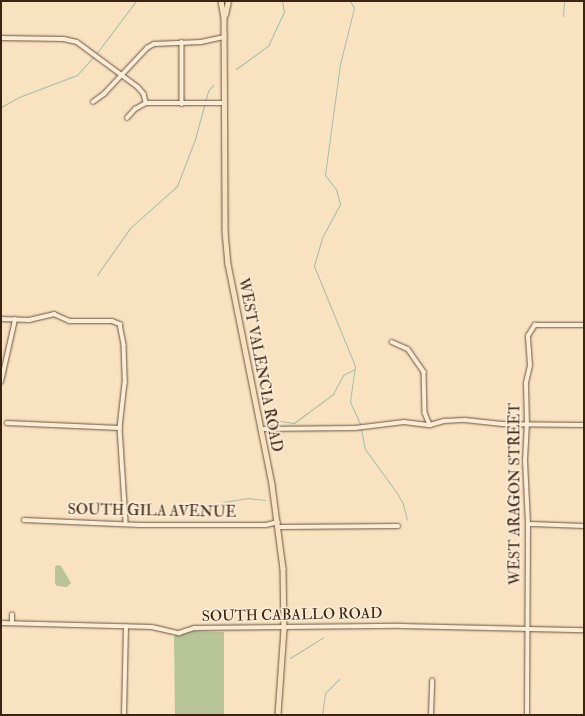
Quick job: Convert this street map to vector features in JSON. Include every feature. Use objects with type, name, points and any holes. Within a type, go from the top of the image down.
[{"type":"main road","name":"WEST VALENCIA ROAD","points":[[221,1],[224,18],[225,231],[228,264],[279,525],[284,576],[284,629],[278,715]]},
{"type":"main road","name":"WEST VALENCIA ROAD","points":[[224,18],[228,1]]},
{"type":"street","points":[[93,102],[104,94],[147,48],[162,42],[201,42],[224,37]]},
{"type":"street","points":[[1,38],[64,39],[77,42],[90,50],[138,87],[144,94],[146,103]]},
{"type":"street","points":[[182,42],[182,104]]},
{"type":"street","points":[[127,118],[135,109],[146,103],[224,103]]},
{"type":"street","points":[[1,319],[36,320],[54,314],[70,320],[112,321],[120,324],[123,335],[125,378],[120,428],[126,522]]},
{"type":"street","points":[[1,382],[15,320]]},
{"type":"street","name":"WEST ARAGON STREET","points":[[527,715],[528,524],[525,461],[528,425],[526,383],[530,366],[529,332],[535,325],[584,325]]},
{"type":"street","points":[[392,342],[408,349],[424,372],[425,413],[430,425]]},
{"type":"street","points":[[261,429],[355,428],[404,422],[430,425],[444,420],[465,420],[528,425],[584,425]]},
{"type":"street","points":[[7,423],[120,428]]},
{"type":"street","name":"SOUTH GILA AVENUE","points":[[24,521],[126,522],[140,525],[398,526]]},
{"type":"street","points":[[528,524],[584,526]]},
{"type":"street","points":[[12,614],[12,623]]},
{"type":"street","name":"SOUTH CABALLO ROAD","points":[[1,623],[152,627],[179,633],[194,628],[284,629],[401,626],[584,630]]},
{"type":"street","points":[[124,715],[126,627]]},
{"type":"street","points":[[431,715],[432,681]]},
{"type":"green space","points":[[57,565],[61,566],[71,583],[67,587],[57,586],[55,583],[55,567]]},
{"type":"green space","points":[[193,631],[224,632],[224,715],[175,715],[174,636]]},
{"type":"waterway","points":[[96,54],[136,1]]},
{"type":"waterway","points":[[236,69],[268,46],[284,12],[282,1]]},
{"type":"waterway","points":[[350,1],[354,8],[340,64],[325,175],[336,189],[340,204],[322,238],[314,266],[355,366],[350,402],[361,426]]},
{"type":"waterway","points":[[563,16],[564,1]]},
{"type":"waterway","points":[[1,107],[19,97],[77,75],[93,57]]},
{"type":"waterway","points":[[97,275],[130,228],[177,186],[195,139],[208,91],[213,85]]},
{"type":"waterway","points":[[268,419],[294,423],[333,394],[343,375],[355,369]]},
{"type":"waterway","points":[[361,429],[365,449],[397,493],[403,504],[407,520]]},
{"type":"waterway","points":[[223,502],[247,498],[265,500]]},
{"type":"waterway","points":[[290,658],[323,637]]},
{"type":"waterway","points":[[322,715],[325,693],[339,679]]}]
